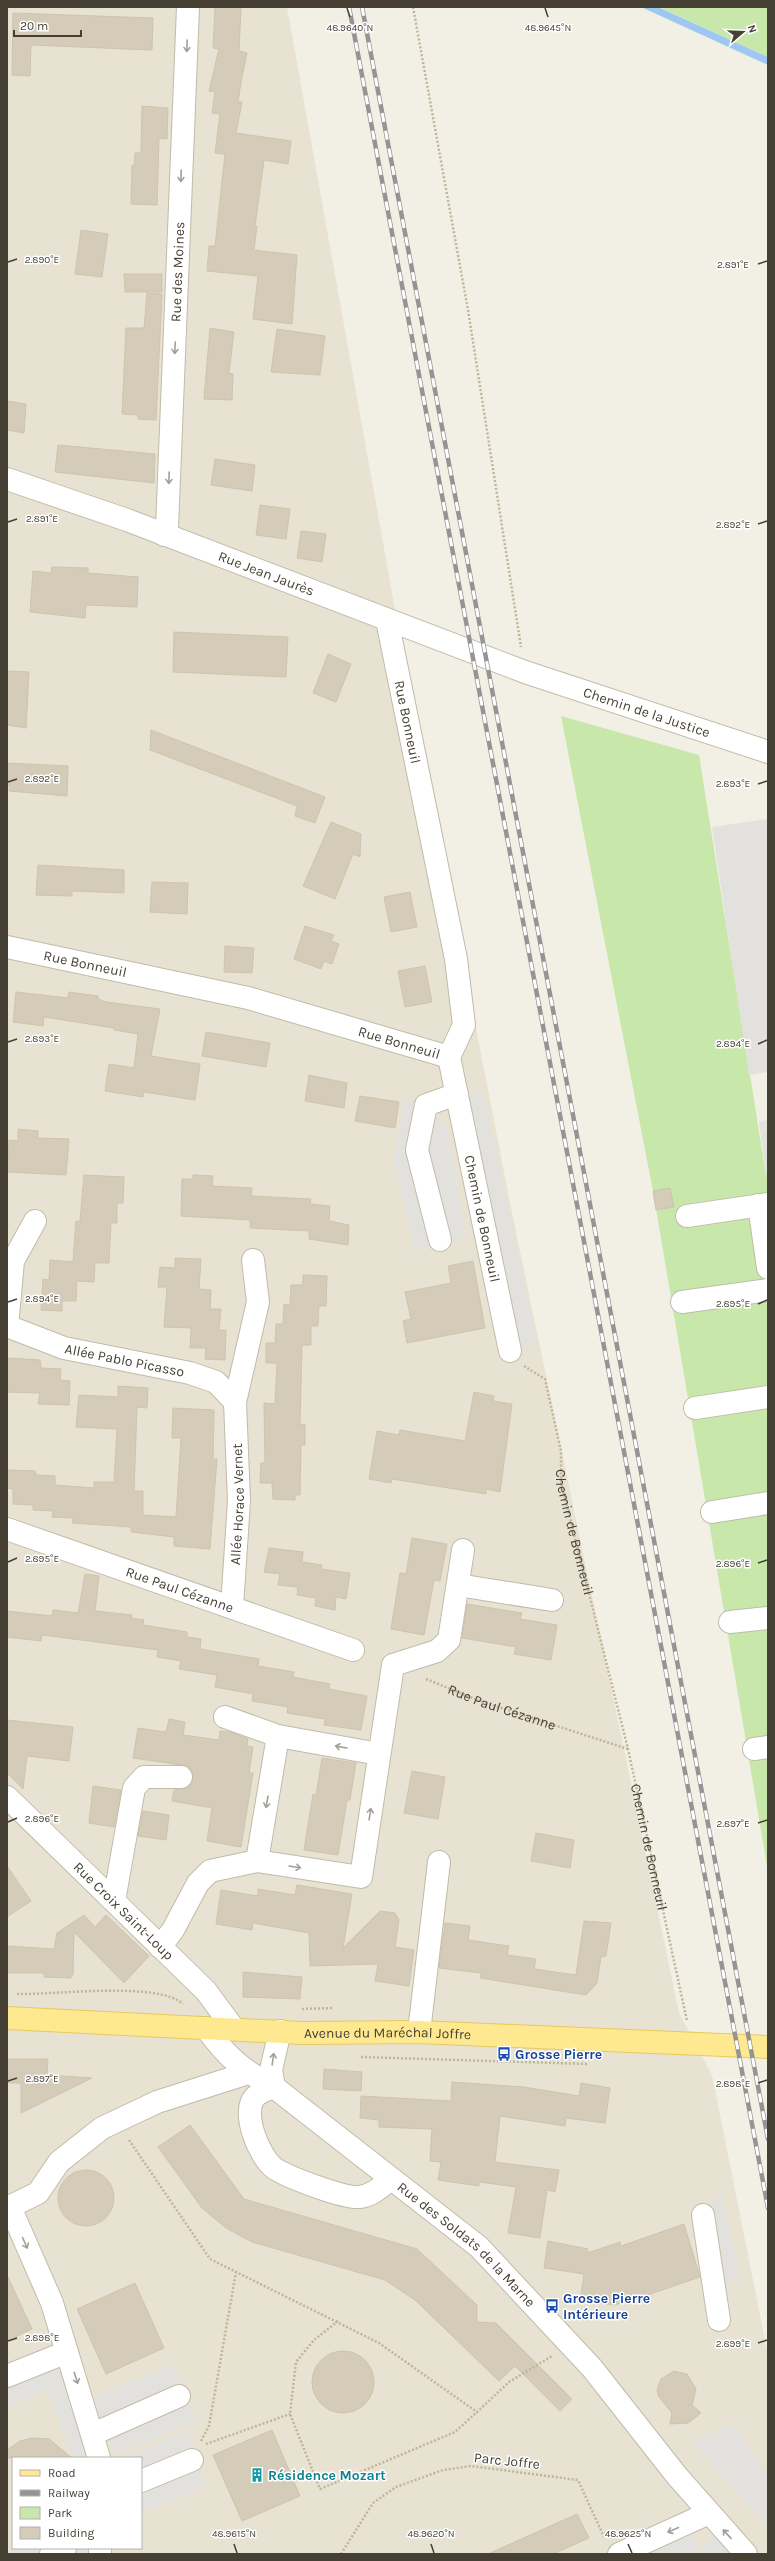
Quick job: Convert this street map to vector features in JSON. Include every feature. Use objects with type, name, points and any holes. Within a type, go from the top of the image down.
[{"type":"main road","name":"Avenue du Maréchal Joffre","points":[[7,2018],[234,2030],[419,2032],[768,2047]]},
{"type":"street","name":"Rue des Moines","points":[[164,535],[167,528],[188,7]]},
{"type":"street","name":"Rue Jean Jaurès","points":[[7,479],[127,520],[525,672]]},
{"type":"street","name":"Rue Bonneuil","points":[[7,947],[79,964],[248,998],[449,1057],[464,1025],[456,959],[387,620]]},
{"type":"street","name":"Chemin de la Justice","points":[[525,672],[768,752]]},
{"type":"street","name":"Chemin de Bonneuil","points":[[449,1057],[510,1351]]},
{"type":"street","points":[[440,1240],[417,1150],[426,1105],[457,1094]]},
{"type":"street","points":[[686,1216],[764,1204],[768,1268]]},
{"type":"street","points":[[7,1326],[13,1261],[35,1221]]},
{"type":"street","name":"Allée Horace Vernet","points":[[232,1607],[239,1501],[235,1402],[258,1302],[253,1260]]},
{"type":"street","points":[[682,1302],[768,1290]]},
{"type":"street","name":"Allée Pablo Picasso","points":[[7,1326],[64,1348],[190,1373],[216,1382],[235,1402]]},
{"type":"street","points":[[695,1408],[768,1397]]},
{"type":"street","points":[[712,1512],[768,1503]]},
{"type":"street","name":"Rue Paul Cézanne","points":[[7,1529],[353,1650]]},
{"type":"street","points":[[160,1947],[198,1883],[210,1872],[257,1861],[361,1877],[393,1665],[436,1651],[449,1640],[463,1550]]},
{"type":"street","points":[[458,1585],[552,1600]]},
{"type":"street","points":[[730,1622],[768,1618]]},
{"type":"street","points":[[225,1717],[278,1736],[379,1754]]},
{"type":"street","points":[[257,1861],[278,1736]]},
{"type":"street","points":[[114,1902],[134,1788],[144,1777],[181,1777]]},
{"type":"street","name":"Rue Croix Saint-Loup","points":[[7,1797],[206,1991],[234,2030]]},
{"type":"street","points":[[419,2032],[439,1862]]},
{"type":"street","name":"Rue des Soldats de la Marne","points":[[206,2028],[221,2048],[248,2073],[274,2087],[478,2247],[592,2368],[709,2513],[746,2554]]},
{"type":"street","points":[[280,2031],[271,2070],[274,2087],[255,2096],[249,2110],[256,2143],[273,2168],[305,2184],[359,2197],[373,2193],[392,2179]]},
{"type":"street","points":[[99,2457],[52,2303],[8,2208],[38,2193],[59,2162],[102,2128],[157,2102],[248,2073]]},
{"type":"street","points":[[703,2215],[719,2320]]},
{"type":"street","points":[[7,2376],[67,2352]]},
{"type":"street","points":[[93,2434],[179,2396]]},
{"type":"street","points":[[142,2481],[192,2460]]},
{"type":"street","points":[[613,2547],[709,2513]]},
{"type":"street","points":[[51,2554],[63,2549]]},
{"type":"path","points":[[413,7],[468,310],[525,672]]},
{"type":"path","name":"Chemin de Bonneuil","points":[[510,1351],[526,1369],[545,1379],[561,1451],[561,1482],[628,1749],[686,2020]]},
{"type":"path","name":"Rue Paul Cézanne","points":[[393,1665],[480,1701],[628,1749]]},
{"type":"path","points":[[14,1994],[48,1995],[82,1991],[156,1993],[176,1997],[184,2004]]},
{"type":"path","points":[[357,2057],[593,2064]]},
{"type":"path","points":[[116,2121],[210,2259],[338,2321],[379,2343],[476,2412]]},
{"type":"path","points":[[236,2272],[209,2426],[198,2447],[290,2414]]},
{"type":"path","points":[[338,2321],[314,2340],[296,2362],[290,2414],[320,2489],[455,2432],[509,2382],[570,2345]]},
{"type":"path","name":"Parc Joffre","points":[[341,2554],[373,2503],[396,2487],[443,2470],[472,2466],[578,2480],[613,2547]]},
{"type":"shaded area","points":[[7,7],[287,7],[401,643],[511,1208],[679,2013],[712,2075],[768,2355],[768,2554],[7,2554]]},
{"type":"shaded area","points":[[768,819],[768,1072],[749,1075],[712,827]]},
{"type":"shaded area","points":[[483,1092],[537,1343],[510,1351],[458,1097]]},
{"type":"shaded area","points":[[404,1097],[426,1105],[447,1129],[466,1238],[414,1250],[394,1159]]},
{"type":"shaded area","points":[[768,1120],[768,1175],[766,1175],[759,1121]]},
{"type":"shaded area","points":[[722,2193],[740,2278],[710,2286],[690,2219]]},
{"type":"shaded area","points":[[59,2361],[92,2457],[72,2457],[48,2390],[7,2407],[7,2384]]},
{"type":"shaded area","points":[[174,2364],[197,2421],[116,2454],[93,2397]]},
{"type":"shaded area","points":[[733,2425],[768,2473],[768,2527],[691,2441]]},
{"type":"shaded area","points":[[189,2430],[205,2487],[142,2512],[142,2457],[124,2457]]},
{"type":"shaded area","points":[[691,2532],[699,2552],[693,2554],[640,2554]]},
{"type":"shaded area","points":[[715,2535],[732,2554],[704,2554],[700,2549]]},
{"type":"shaded area","points":[[13,2549],[92,2549],[91,2554],[12,2554]]},
{"type":"green space","points":[[659,7],[768,7],[768,57]]},
{"type":"green space","points":[[561,716],[699,755],[766,1175],[768,1175],[768,1872],[653,1191]]},
{"type":"water","points":[[641,7],[658,7],[768,57],[768,65]]},
{"type":"building","points":[[215,7],[241,7],[239,51],[247,53],[238,102],[242,102],[236,133],[291,141],[288,164],[264,160],[255,226],[257,226],[254,250],[297,255],[292,324],[253,319],[258,276],[207,271],[209,246],[215,246],[225,154],[215,153],[220,114],[212,113],[215,92],[209,91],[219,49],[213,48]]},
{"type":"building","points":[[13,13],[153,18],[152,50],[31,45],[30,76],[12,75]]},
{"type":"building","points":[[142,106],[168,108],[167,139],[159,138],[157,205],[131,204],[132,165],[134,166],[135,153],[141,153]]},
{"type":"building","points":[[81,230],[108,234],[102,277],[75,274]]},
{"type":"building","points":[[124,274],[162,274],[162,292],[125,292]]},
{"type":"building","points":[[147,293],[162,294],[156,420],[138,419],[138,415],[122,414],[126,328],[144,328]]},
{"type":"building","points":[[210,328],[234,332],[229,373],[233,374],[232,400],[204,399]]},
{"type":"building","points":[[277,329],[325,336],[320,375],[271,372]]},
{"type":"building","points":[[7,401],[26,404],[24,433],[7,430]]},
{"type":"building","points":[[58,445],[155,454],[154,483],[55,472]]},
{"type":"building","points":[[215,459],[255,465],[252,491],[211,485]]},
{"type":"building","points":[[260,505],[290,509],[286,539],[256,535]]},
{"type":"building","points":[[301,531],[326,534],[322,562],[297,558]]},
{"type":"building","points":[[52,567],[88,568],[88,573],[138,577],[137,607],[86,605],[85,618],[30,612],[33,571],[51,573]]},
{"type":"building","points":[[174,632],[288,637],[286,677],[173,672]]},
{"type":"building","points":[[328,654],[351,664],[336,702],[313,693]]},
{"type":"building","points":[[7,671],[29,672],[26,728],[7,725]]},
{"type":"building","points":[[151,730],[325,797],[315,823],[295,816],[297,806],[150,750]]},
{"type":"building","points":[[7,763],[68,766],[67,796],[9,791],[10,786],[7,786]]},
{"type":"building","points":[[331,822],[361,834],[360,857],[353,854],[335,899],[303,886]]},
{"type":"building","points":[[38,865],[124,870],[124,893],[72,891],[72,896],[36,895]]},
{"type":"building","points":[[152,882],[188,883],[187,914],[150,912]]},
{"type":"building","points":[[410,892],[417,927],[391,932],[384,897]]},
{"type":"building","points":[[305,926],[334,935],[331,941],[339,944],[332,964],[324,961],[321,969],[294,959]]},
{"type":"building","points":[[225,946],[254,948],[252,973],[224,972]]},
{"type":"building","points":[[425,966],[432,1002],[405,1007],[398,971]]},
{"type":"building","points":[[16,992],[68,998],[69,992],[98,996],[98,999],[106,1002],[160,1009],[151,1056],[200,1064],[195,1100],[144,1092],[143,1097],[105,1091],[109,1064],[134,1068],[138,1034],[114,1030],[114,1028],[44,1017],[43,1026],[13,1022]]},
{"type":"building","points":[[206,1032],[270,1043],[266,1067],[202,1056]]},
{"type":"building","points":[[309,1075],[347,1083],[344,1108],[305,1101]]},
{"type":"building","points":[[360,1096],[399,1102],[395,1128],[355,1121]]},
{"type":"building","points":[[18,1129],[38,1131],[38,1138],[69,1139],[66,1175],[7,1172],[9,1140],[18,1141]]},
{"type":"building","points":[[84,1175],[124,1177],[123,1203],[117,1203],[117,1223],[111,1223],[109,1263],[95,1263],[94,1282],[77,1281],[76,1301],[62,1301],[62,1311],[41,1310],[43,1279],[49,1280],[50,1260],[73,1262],[76,1221],[80,1221]]},
{"type":"building","points":[[193,1175],[213,1176],[212,1186],[252,1188],[251,1196],[311,1199],[310,1204],[330,1206],[329,1221],[349,1225],[348,1245],[309,1239],[309,1231],[250,1228],[250,1220],[181,1216],[182,1179],[193,1179]]},
{"type":"building","points":[[670,1188],[674,1207],[656,1210],[653,1191]]},
{"type":"building","points":[[175,1258],[201,1259],[199,1289],[211,1290],[210,1309],[221,1309],[219,1330],[226,1330],[225,1360],[205,1359],[206,1348],[190,1348],[191,1328],[164,1327],[167,1287],[158,1287],[160,1267],[175,1268]]},
{"type":"building","points":[[473,1261],[485,1328],[407,1343],[403,1321],[411,1319],[405,1292],[451,1283],[448,1266]]},
{"type":"building","points":[[303,1275],[327,1276],[326,1306],[319,1306],[318,1326],[311,1326],[311,1345],[302,1345],[300,1425],[305,1424],[305,1445],[301,1445],[300,1495],[295,1495],[295,1500],[273,1499],[272,1483],[260,1483],[261,1463],[265,1463],[264,1403],[275,1404],[277,1363],[266,1363],[266,1343],[275,1343],[276,1324],[283,1324],[284,1304],[290,1305],[291,1285],[303,1285]]},
{"type":"building","points":[[7,1358],[40,1360],[41,1368],[61,1369],[60,1380],[70,1381],[69,1405],[38,1404],[40,1393],[7,1392]]},
{"type":"building","points":[[118,1386],[148,1388],[147,1408],[137,1407],[134,1491],[143,1491],[143,1515],[176,1517],[181,1438],[172,1438],[173,1408],[214,1410],[213,1459],[217,1459],[210,1549],[174,1546],[174,1537],[131,1532],[131,1527],[72,1523],[73,1518],[52,1517],[53,1511],[33,1510],[33,1505],[13,1504],[13,1489],[7,1488],[7,1470],[35,1471],[36,1475],[55,1476],[55,1485],[94,1488],[94,1482],[114,1482],[117,1429],[76,1427],[79,1395],[118,1397]]},
{"type":"building","points":[[474,1392],[494,1396],[493,1401],[512,1404],[500,1492],[486,1489],[486,1494],[392,1479],[391,1483],[369,1479],[377,1431],[399,1435],[400,1430],[465,1441]]},
{"type":"building","points":[[412,1538],[447,1544],[440,1581],[434,1580],[424,1635],[391,1629],[400,1573],[406,1574]]},
{"type":"building","points":[[269,1548],[303,1552],[302,1562],[322,1565],[321,1569],[350,1573],[346,1599],[336,1597],[335,1610],[315,1606],[316,1598],[297,1595],[298,1587],[278,1585],[280,1574],[264,1572]]},
{"type":"building","points":[[85,1574],[99,1576],[95,1611],[132,1615],[131,1618],[144,1620],[143,1625],[187,1632],[187,1637],[201,1639],[200,1649],[259,1659],[258,1666],[294,1672],[293,1677],[330,1684],[329,1689],[367,1696],[361,1730],[324,1725],[325,1719],[287,1713],[288,1707],[252,1701],[253,1694],[215,1687],[217,1675],[179,1669],[181,1661],[157,1657],[158,1650],[42,1635],[41,1641],[7,1637],[7,1611],[52,1616],[53,1610],[78,1613]]},
{"type":"building","points":[[467,1604],[522,1613],[520,1619],[557,1625],[551,1660],[514,1654],[516,1647],[462,1638]]},
{"type":"building","points":[[169,1719],[185,1722],[183,1735],[219,1740],[220,1731],[230,1732],[248,1739],[247,1746],[253,1747],[249,1773],[253,1773],[241,1847],[207,1841],[212,1808],[172,1801],[174,1790],[187,1788],[192,1783],[192,1771],[188,1766],[133,1758],[138,1728],[166,1732]]},
{"type":"building","points":[[7,1720],[73,1727],[69,1761],[27,1756],[23,1789],[7,1773]]},
{"type":"building","points":[[322,1758],[356,1763],[350,1800],[347,1800],[338,1855],[304,1850],[313,1794],[316,1795]]},
{"type":"building","points":[[412,1771],[445,1777],[438,1819],[404,1813]]},
{"type":"building","points":[[93,1786],[121,1790],[114,1827],[89,1823]]},
{"type":"building","points":[[143,1811],[169,1815],[166,1840],[138,1836]]},
{"type":"building","points":[[536,1833],[574,1840],[570,1868],[531,1861]]},
{"type":"building","points":[[7,1866],[31,1901],[7,1917]]},
{"type":"building","points":[[297,1885],[352,1894],[343,1948],[380,1911],[395,1913],[399,1920],[395,1947],[414,1950],[409,1986],[375,1981],[378,1964],[310,1966],[309,1933],[253,1923],[252,1930],[216,1924],[221,1890],[258,1896],[258,1889],[295,1895]]},
{"type":"building","points":[[84,1915],[95,1927],[106,1915],[149,1956],[124,1983],[74,1932],[73,1975],[71,1975],[71,1978],[44,1977],[44,1973],[7,1973],[7,1946],[54,1949],[57,1933]]},
{"type":"building","points":[[584,1921],[611,1923],[606,1956],[601,1957],[597,1983],[586,1995],[480,1978],[481,1973],[439,1968],[445,1923],[470,1926],[468,1940],[509,1946],[507,1955],[536,1959],[534,1969],[576,1975]]},
{"type":"building","points":[[243,1972],[302,1977],[300,1999],[243,1997]]},
{"type":"building","points":[[7,2059],[48,2059],[47,2075],[92,2078],[21,2113],[21,2083],[7,2083]]},
{"type":"building","points":[[324,2069],[362,2072],[361,2091],[323,2089]]},
{"type":"building","points":[[452,2082],[524,2087],[579,2096],[581,2083],[610,2088],[605,2123],[566,2118],[565,2126],[500,2116],[495,2162],[559,2170],[555,2192],[547,2190],[540,2238],[508,2233],[516,2187],[479,2182],[479,2186],[438,2180],[441,2162],[430,2161],[432,2129],[379,2127],[379,2120],[360,2118],[361,2096],[451,2101]]},
{"type":"building","points":[[190,2125],[244,2199],[417,2249],[477,2305],[477,2322],[496,2323],[572,2399],[560,2411],[515,2366],[499,2381],[415,2300],[385,2280],[252,2242],[226,2228],[202,2208],[158,2147]]},
{"type":"building","points":[[86,2170],[97,2172],[106,2178],[112,2187],[114,2198],[112,2209],[106,2218],[97,2224],[86,2226],[75,2224],[66,2218],[60,2209],[58,2198],[60,2187],[66,2178],[75,2172]]},
{"type":"building","points":[[684,2224],[700,2277],[630,2301],[614,2305],[580,2300],[584,2274],[544,2268],[548,2241],[588,2249],[587,2253],[620,2242],[621,2246]]},
{"type":"building","points":[[7,2275],[32,2329],[7,2341]]},
{"type":"building","points":[[135,2283],[164,2348],[106,2374],[77,2309]]},
{"type":"building","points":[[343,2351],[355,2354],[365,2360],[371,2370],[374,2382],[371,2394],[365,2404],[355,2410],[343,2413],[331,2410],[321,2404],[315,2394],[312,2382],[315,2370],[321,2360],[331,2354]]},
{"type":"building","points":[[674,2371],[687,2374],[696,2389],[692,2405],[701,2413],[688,2423],[670,2424],[672,2413],[659,2397],[657,2390],[661,2379]]},
{"type":"building","name":"Résidence Mozart","points":[[272,2430],[300,2496],[242,2521],[213,2455]]},
{"type":"building","points":[[32,2438],[49,2439],[71,2457],[7,2458],[7,2450],[20,2441]]},
{"type":"building","points":[[577,2514],[589,2538],[553,2554],[488,2554]]},
{"type":"railway","points":[[349,7],[768,2208]]},
{"type":"railway","points":[[362,7],[768,2139]]},
{"type":"place","name":"Grosse Pierre","points":[[504,2054]]},
{"type":"place","name":"Grosse Pierre Intérieure","points":[[552,2306]]},
{"type":"place","name":"Résidence Mozart","points":[[257,2475]]}]
